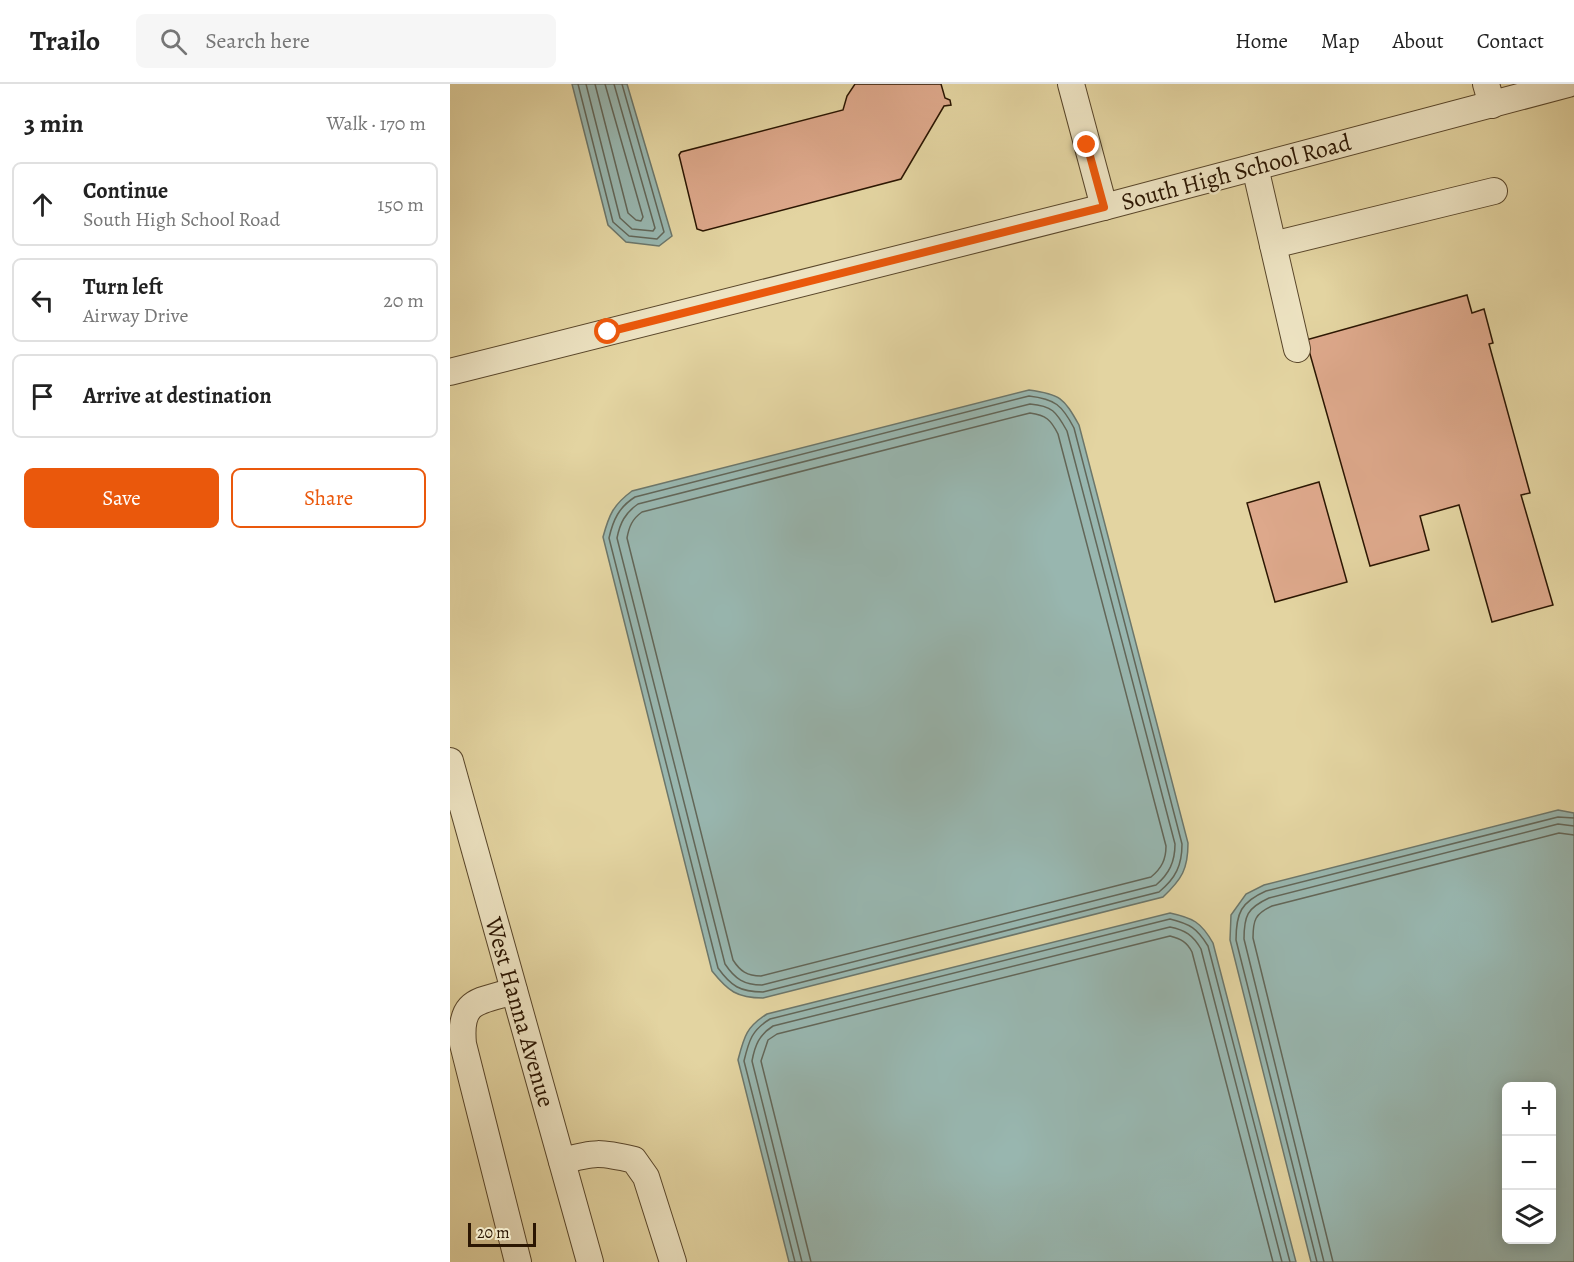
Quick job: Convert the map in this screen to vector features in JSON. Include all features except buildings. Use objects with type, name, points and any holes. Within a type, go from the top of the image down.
[{"type":"street","points":[[1071,84],[1104,207]]},
{"type":"street","name":"South High School Road","points":[[450,372],[1255,167],[1489,95],[1568,84]]},
{"type":"street","points":[[1255,167],[1297,349]]},
{"type":"street","points":[[1273,245],[1494,191]]},
{"type":"street","name":"West Hanna Avenue","points":[[450,761],[590,1262]]},
{"type":"street","points":[[514,991],[475,1003],[465,1011],[462,1028],[463,1044],[518,1262]]},
{"type":"street","points":[[562,1161],[593,1152],[634,1160],[646,1178],[673,1262]]},
{"type":"water","points":[[572,84],[627,84],[672,236],[659,246],[626,242],[608,225]]},
{"type":"water","points":[[1029,390],[1048,393],[1060,399],[1079,425],[1188,843],[1187,860],[1183,873],[1163,897],[763,998],[740,995],[723,984],[712,971],[603,537],[610,516],[620,501],[632,491]]},
{"type":"water","points":[[1558,810],[1574,813],[1574,1262],[1311,1262],[1230,940],[1231,915],[1246,894],[1264,885]]},
{"type":"water","points":[[1170,913],[1196,922],[1213,943],[1296,1262],[789,1262],[738,1060],[744,1039],[754,1023],[767,1014]]},
{"type":"route","points":[[608,332],[1104,207],[1087,145]]}]
